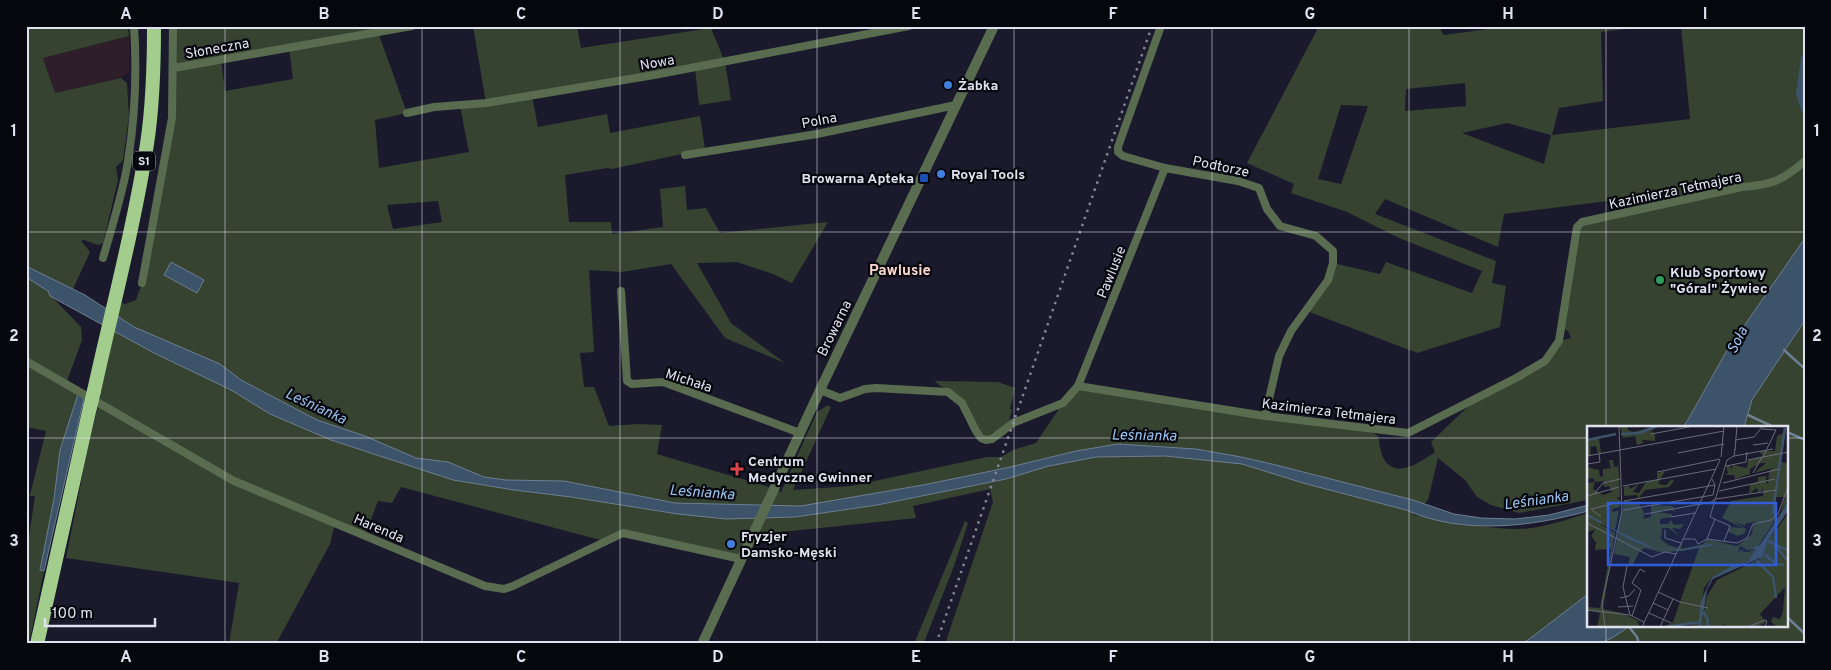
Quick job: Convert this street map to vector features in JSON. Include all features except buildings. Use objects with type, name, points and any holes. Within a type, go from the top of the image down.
[{"type":"highway","name":"S1","points":[[37,644],[136,207],[147,143],[154,82],[154,26]]},
{"type":"street","points":[[103,258],[117,210],[134,121],[136,47],[134,26]]},
{"type":"street","points":[[142,283],[172,118],[173,26]]},
{"type":"street","name":"Słoneczna","points":[[174,68],[412,26]]},
{"type":"street","name":"Nowa","points":[[407,112],[434,107],[486,103],[662,74],[909,26]]},
{"type":"street","name":"Browarna","points":[[702,644],[773,488],[994,26]]},
{"type":"street","name":"Podtorze","points":[[1161,26],[1118,152],[1124,156],[1165,168],[1238,181],[1259,188],[1267,209],[1280,226],[1316,236],[1333,251],[1333,262],[1328,280],[1291,331],[1279,356],[1265,416]]},
{"type":"street","name":"Polna","points":[[685,155],[817,134],[956,105]]},
{"type":"street","name":"Kazimierza Tetmajera","points":[[1078,386],[1265,416],[1408,433],[1518,377],[1545,361],[1559,342],[1577,227],[1582,222],[1742,187],[1762,186],[1776,182],[1805,161]]},
{"type":"street","name":"Pawlusie","points":[[1078,386],[1165,168]]},
{"type":"street","name":"Michała","points":[[621,291],[626,379],[629,383],[663,382],[800,433]]},
{"type":"street","name":"Harenda","points":[[26,361],[234,481],[485,586],[504,589],[513,586],[623,533],[741,559]]},
{"type":"street","points":[[820,390],[840,398],[865,389],[876,388],[948,392],[962,403],[981,438],[986,440],[992,439],[1013,423],[1063,403],[1078,386]]},
{"type":"shaded area","points":[[129,36],[129,72],[121,78],[55,93],[43,58]]},
{"type":"green space","points":[[26,26],[128,26],[129,36],[43,58],[55,93],[121,78],[127,83],[129,116],[123,160],[116,167],[118,180],[103,243],[98,245],[84,240],[81,241],[90,252],[73,289],[26,266]]},
{"type":"green space","points":[[173,26],[372,26],[378,32],[407,113],[375,120],[379,168],[469,152],[460,106],[486,103],[473,26],[577,26],[581,48],[711,28],[725,62],[731,100],[699,105],[695,68],[532,96],[538,127],[607,114],[610,133],[700,116],[705,149],[612,169],[607,168],[565,175],[569,222],[611,222],[612,234],[663,227],[660,189],[685,186],[687,210],[706,208],[720,233],[828,222],[792,283],[773,274],[737,262],[697,263],[731,323],[785,363],[725,338],[671,264],[622,272],[589,270],[594,352],[580,353],[584,387],[594,387],[609,426],[662,425],[657,454],[781,492],[817,412],[828,405],[831,407],[793,490],[851,486],[987,457],[1001,457],[1013,450],[1036,443],[1063,403],[1078,386],[1360,426],[1378,436],[1383,457],[1389,465],[1395,468],[1409,467],[1435,452],[1431,442],[1478,397],[1545,361],[1559,341],[1571,338],[1568,331],[1564,328],[1580,228],[1583,225],[1737,188],[1708,190],[1627,207],[1624,199],[1504,214],[1498,247],[1385,199],[1375,214],[1496,261],[1492,283],[1506,286],[1500,327],[1417,353],[1307,311],[1328,280],[1333,263],[1380,274],[1386,262],[1472,293],[1482,271],[1399,238],[1347,212],[1291,193],[1294,184],[1247,163],[1319,26],[1441,26],[1440,29],[1444,35],[1488,29],[1488,26],[1649,26],[1601,32],[1603,101],[1559,108],[1552,135],[1690,119],[1681,26],[1805,26],[1805,58],[1800,94],[1805,109],[1805,238],[1726,352],[1689,418],[1680,426],[1587,426],[1587,500],[1519,513],[1491,505],[1477,497],[1465,480],[1438,458],[1428,500],[1413,515],[1475,525],[1522,529],[1542,526],[1587,513],[1587,595],[1528,640],[1520,644],[945,644],[993,502],[990,489],[913,506],[916,518],[762,534],[751,539],[741,559],[623,533],[604,541],[401,487],[392,503],[378,501],[365,535],[335,523],[330,544],[276,644],[229,644],[239,583],[66,558],[84,467],[121,303],[125,304],[136,300],[142,283],[172,118]],"holes":[[[289,48],[293,79],[225,91],[221,60]],[[1465,83],[1466,106],[1405,111],[1406,89]],[[1341,105],[1368,106],[1341,184],[1318,179]],[[1507,123],[1551,135],[1544,164],[1462,133]],[[438,201],[442,222],[393,229],[387,205]]]},
{"type":"green space","points":[[26,277],[49,291],[51,296],[81,327],[82,340],[67,381],[26,358]]},
{"type":"green space","points":[[1805,320],[1805,644],[1598,644],[1612,638],[1627,628],[1788,628],[1788,426],[1744,426],[1752,400]]},
{"type":"green space","points":[[26,361],[79,391],[60,450],[54,499],[40,570],[44,571],[29,644],[26,644],[26,556],[35,496],[26,495],[30,495],[46,431],[26,427]]},
{"type":"green space","points":[[935,381],[998,382],[1015,388],[1009,421],[990,437],[985,435],[980,432],[962,399]]},
{"type":"green space","points":[[965,521],[968,523],[954,566],[925,640],[923,644],[914,644]]},
{"type":"water","name":"Soła","points":[[1805,238],[1805,320],[1752,400],[1744,426],[1683,426],[1726,352]]},
{"type":"water","points":[[171,262],[204,280],[197,293],[164,275]]},
{"type":"water","points":[[26,266],[85,295],[134,327],[220,364],[241,380],[317,420],[365,436],[416,458],[448,462],[484,477],[506,480],[564,481],[675,503],[801,506],[923,485],[1076,451],[1118,444],[1196,449],[1241,457],[1413,500],[1454,514],[1481,518],[1515,519],[1549,515],[1587,505],[1587,511],[1543,521],[1497,526],[1473,526],[1450,523],[1303,483],[1242,464],[1165,456],[1096,457],[1049,466],[1006,479],[877,505],[795,517],[726,519],[678,514],[514,490],[453,480],[331,440],[270,414],[231,390],[154,353],[50,296],[48,291],[26,277]]},
{"type":"water","points":[[79,391],[85,394],[44,571],[40,570],[54,499],[60,450]]},
{"type":"water","points":[[1587,595],[1587,628],[1627,628],[1612,638],[1598,644],[1520,644],[1528,640]]},
{"type":"waterway","points":[[1805,58],[1800,94],[1805,109]]},
{"type":"waterway","points":[[1784,350],[1805,369]]},
{"type":"waterway","points":[[1748,415],[1772,426]]},
{"type":"waterway","points":[[1788,432],[1805,440]]},
{"type":"waterway","points":[[1788,618],[1805,634]]},
{"type":"waterway","points":[[1630,628],[1637,637],[1639,644]]},
{"type":"railway","points":[[936,644],[1152,26]]},
{"type":"place","name":"Żabka","points":[[948,85]]},
{"type":"place","name":"Royal Tools","points":[[941,174]]},
{"type":"place","name":"Browarna Apteka","points":[[924,178]]},
{"type":"place","name":"Klub Sportowy \"Góral\" Żywiec","points":[[1660,280]]},
{"type":"place","name":"Centrum Medyczne Gwinner","points":[[737,469]]},
{"type":"place","name":"Fryzjer Damsko-Męski","points":[[731,544]]},
{"type":"district","name":"Pawlusie","points":[[900,270]]},
{"type":"water label","name":"Leśnianka","points":[[316,406]]},
{"type":"water label","name":"Leśnianka","points":[[1144,435]]},
{"type":"water label","name":"Leśnianka","points":[[702,492]]},
{"type":"water label","name":"Leśnianka","points":[[1536,500]]}]
